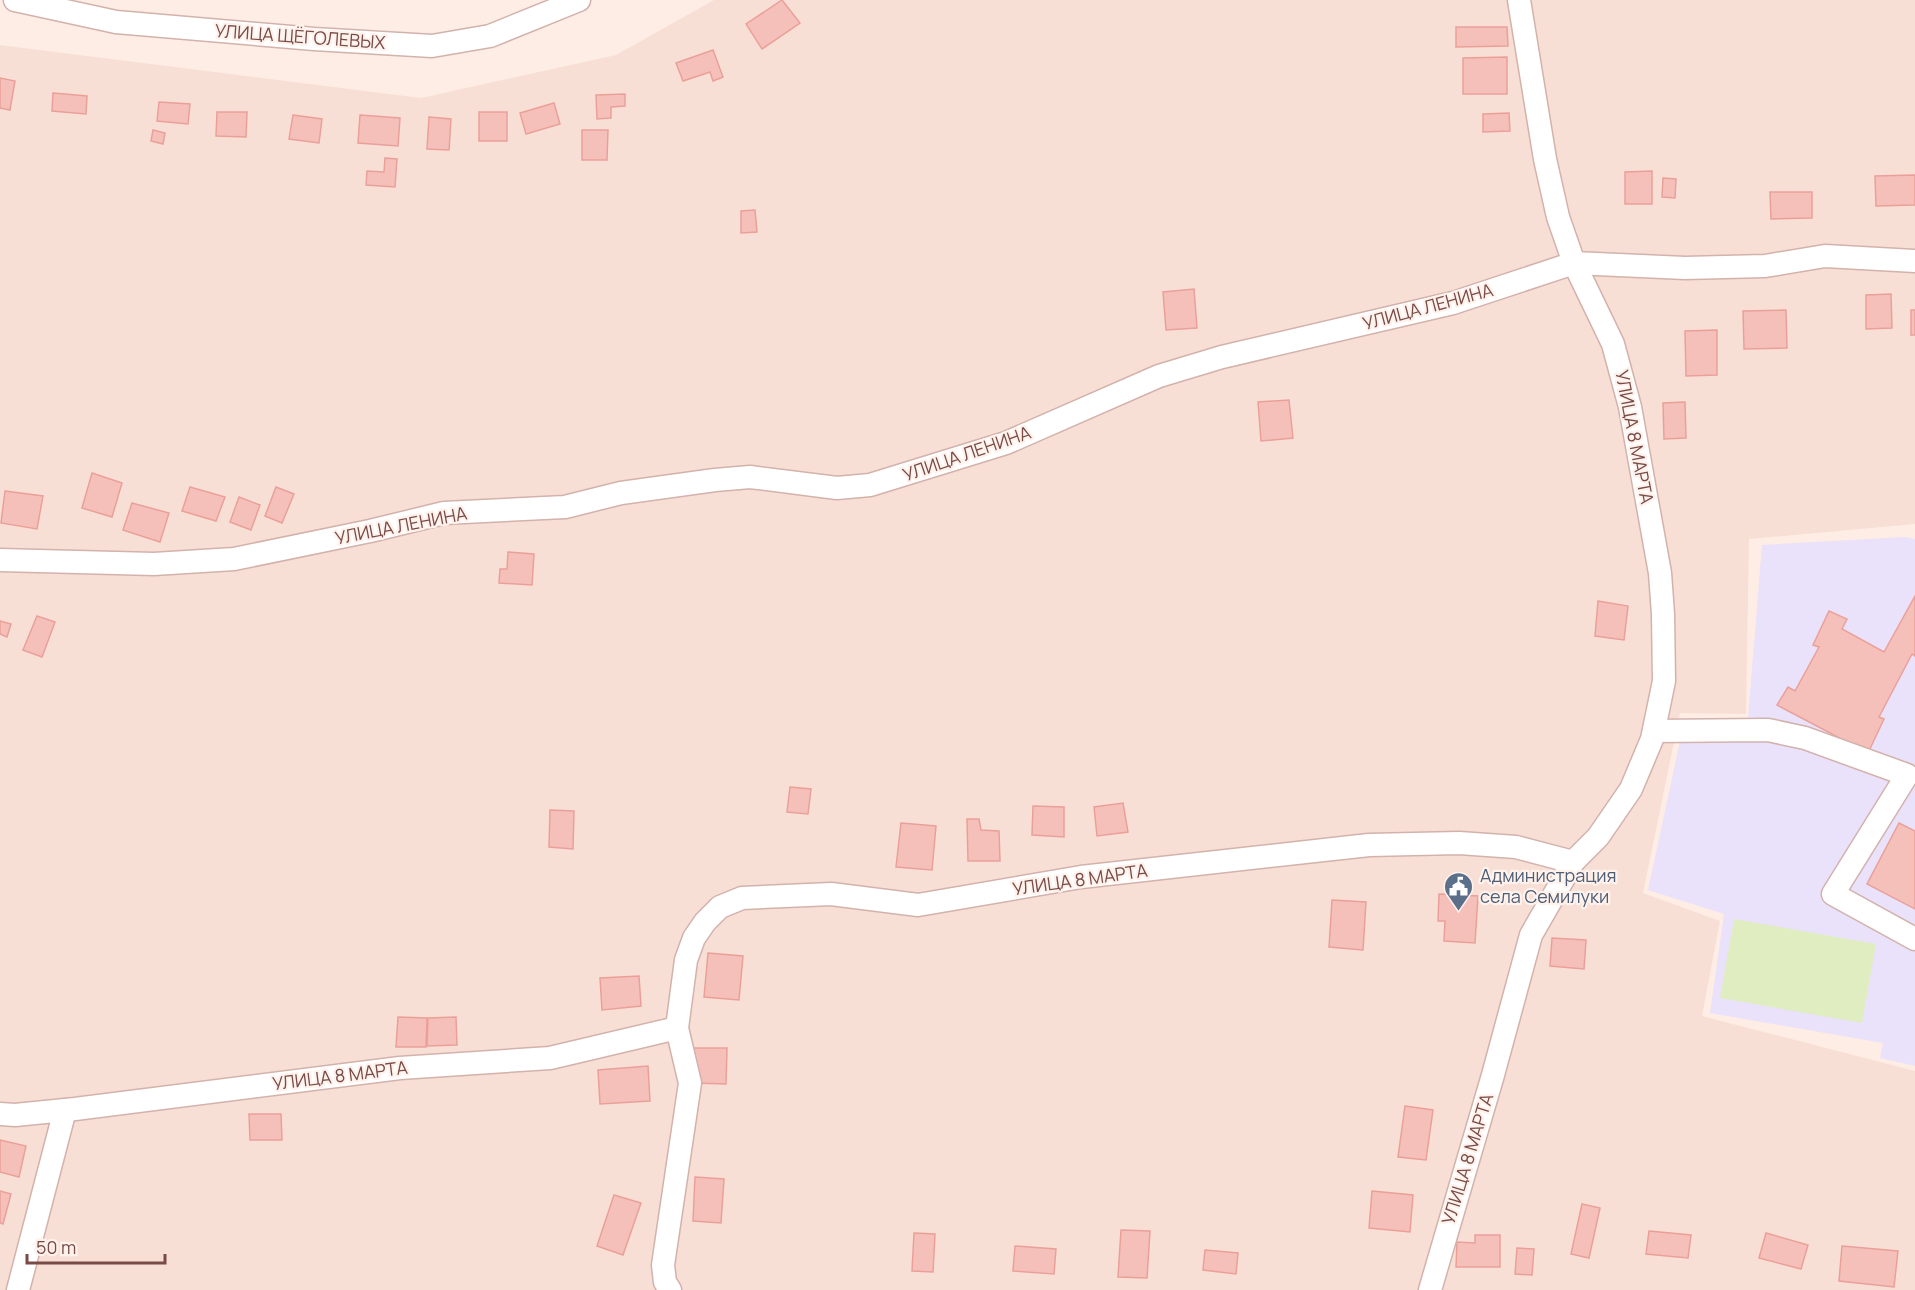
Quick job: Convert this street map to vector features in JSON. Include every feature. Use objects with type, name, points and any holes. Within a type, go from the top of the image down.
[{"type":"street","name":"УЛИЦА ЩЁГОЛЕВЫХ","points":[[15,0],[116,22],[314,39],[432,46],[490,36],[539,8],[579,0]]},
{"type":"street","name":"УЛИЦА 8 МАРТА","points":[[1430,1290],[1494,1075],[1531,935],[1573,862],[1598,837],[1631,789],[1654,731],[1664,681],[1664,614],[1659,573],[1622,373],[1613,344],[1574,263],[1558,217],[1519,0]]},
{"type":"street","name":"УЛИЦА ЛЕНИНА","points":[[2,565],[154,564],[234,559],[444,513],[565,507],[621,493],[715,480],[750,477],[837,488],[870,485],[1006,443],[1159,376],[1222,357],[1453,303],[1574,263],[1685,268],[1765,266],[1825,256],[1915,261]]},
{"type":"street","points":[[1654,731],[1768,730],[1805,738],[1907,775],[1833,894],[1915,939]]},
{"type":"street","name":"УЛИЦА 8 МАРТА","points":[[670,1290],[665,1282],[663,1265],[690,1083],[677,1028],[686,960],[694,938],[705,922],[720,907],[742,898],[831,894],[918,905],[1081,877],[1369,845],[1459,843],[1516,847],[1573,862]]},
{"type":"street","name":"УЛИЦА 8 МАРТА","points":[[0,1114],[15,1115],[65,1110],[400,1068],[550,1058],[677,1028]]},
{"type":"street","points":[[18,1290],[65,1110]]},
{"type":"shaded area","points":[[714,0],[1915,0],[1915,524],[1749,539],[1746,714],[1680,713],[1643,893],[1720,921],[1702,1016],[1915,1071],[1915,1290],[0,1290],[0,45],[421,98],[616,55]]},
{"type":"shaded area","points":[[1905,537],[1915,539],[1915,1066],[1880,1058],[1883,1043],[1710,1013],[1724,914],[1648,890],[1685,718],[1748,718],[1762,545]]},
{"type":"green space","points":[[1734,919],[1876,944],[1862,1023],[1720,998]]},
{"type":"building","points":[[782,0],[800,23],[762,49],[746,24]]},
{"type":"building","points":[[1456,27],[1507,27],[1508,46],[1456,47]]},
{"type":"building","points":[[713,50],[723,77],[713,81],[710,72],[683,81],[676,63]]},
{"type":"building","points":[[1507,57],[1507,94],[1463,94],[1463,58]]},
{"type":"building","points":[[0,78],[15,81],[10,110],[0,108]]},
{"type":"building","points":[[53,93],[87,96],[86,114],[52,111]]},
{"type":"building","points":[[625,94],[625,106],[611,107],[611,118],[597,119],[596,95]]},
{"type":"building","points":[[159,102],[190,104],[188,124],[157,121]]},
{"type":"building","points":[[554,103],[560,124],[526,134],[520,113]]},
{"type":"building","points":[[217,112],[247,112],[246,137],[216,136]]},
{"type":"building","points":[[479,112],[507,112],[507,141],[479,141]]},
{"type":"building","points":[[1509,113],[1510,131],[1483,132],[1483,114]]},
{"type":"building","points":[[293,115],[322,119],[319,143],[289,139]]},
{"type":"building","points":[[360,115],[400,118],[398,146],[358,143]]},
{"type":"building","points":[[429,117],[451,119],[449,150],[427,149]]},
{"type":"building","points":[[153,130],[165,133],[163,144],[151,141]]},
{"type":"building","points":[[582,130],[608,130],[607,160],[582,160]]},
{"type":"building","points":[[385,158],[397,159],[395,187],[366,185],[367,171],[384,172]]},
{"type":"building","points":[[1652,171],[1652,204],[1625,204],[1625,172]]},
{"type":"building","points":[[1915,175],[1915,205],[1876,206],[1875,176]]},
{"type":"building","points":[[1663,178],[1676,179],[1675,198],[1662,197]]},
{"type":"building","points":[[1770,192],[1812,192],[1812,218],[1771,219]]},
{"type":"building","points":[[755,210],[757,232],[741,233],[741,211]]},
{"type":"building","points":[[1194,289],[1197,328],[1166,330],[1163,292]]},
{"type":"building","points":[[1891,294],[1892,328],[1866,329],[1866,295]]},
{"type":"building","points":[[1786,310],[1787,348],[1744,349],[1743,311]]},
{"type":"building","points":[[1911,310],[1915,310],[1915,335],[1911,335]]},
{"type":"building","points":[[1717,330],[1717,375],[1686,376],[1685,331]]},
{"type":"building","points":[[1289,400],[1293,438],[1261,441],[1258,402]]},
{"type":"building","points":[[1685,402],[1686,438],[1664,439],[1663,403]]},
{"type":"building","points":[[92,473],[122,483],[112,517],[82,508]]},
{"type":"building","points":[[190,487],[225,497],[216,521],[182,511]]},
{"type":"building","points":[[276,487],[294,494],[282,523],[265,516]]},
{"type":"building","points":[[5,491],[43,496],[37,529],[1,523]]},
{"type":"building","points":[[239,497],[260,505],[251,530],[230,522]]},
{"type":"building","points":[[132,503],[169,513],[160,542],[123,530]]},
{"type":"building","points":[[508,552],[534,554],[532,585],[499,583],[500,569],[507,569]]},
{"type":"building","points":[[1915,596],[1915,656],[1912,654],[1879,717],[1884,719],[1868,753],[1777,705],[1788,687],[1795,691],[1819,647],[1813,645],[1829,611],[1847,619],[1842,629],[1884,652]]},
{"type":"building","points":[[1598,601],[1628,606],[1624,640],[1595,636]]},
{"type":"building","points":[[37,616],[55,622],[42,657],[23,650]]},
{"type":"building","points":[[0,621],[11,624],[7,637],[0,634]]},
{"type":"building","points":[[790,787],[811,789],[808,814],[787,812]]},
{"type":"building","points":[[1123,803],[1128,832],[1097,836],[1094,807]]},
{"type":"building","points":[[1033,806],[1064,807],[1064,837],[1032,835]]},
{"type":"building","points":[[550,810],[574,811],[573,849],[549,847]]},
{"type":"building","points":[[967,819],[979,819],[981,830],[999,831],[1000,861],[968,861]]},
{"type":"building","points":[[901,823],[936,826],[932,870],[896,867]]},
{"type":"building","points":[[1899,823],[1915,831],[1915,909],[1867,884]]},
{"type":"building","points":[[1439,894],[1478,896],[1475,943],[1444,941],[1445,921],[1438,921]]},
{"type":"building","points":[[1332,900],[1366,902],[1363,950],[1329,947]]},
{"type":"building","points":[[1552,938],[1586,940],[1584,969],[1550,966]]},
{"type":"building","points":[[708,953],[743,956],[739,1000],[704,997]]},
{"type":"building","points":[[639,976],[641,1006],[602,1010],[600,978]]},
{"type":"building","points":[[398,1017],[427,1018],[426,1047],[396,1047]]},
{"type":"building","points":[[456,1017],[457,1045],[427,1046],[428,1018]]},
{"type":"building","points":[[693,1048],[727,1048],[726,1084],[693,1083]]},
{"type":"building","points":[[648,1066],[650,1101],[600,1104],[598,1070]]},
{"type":"building","points":[[1405,1106],[1433,1110],[1426,1160],[1398,1157]]},
{"type":"building","points":[[249,1114],[281,1114],[282,1140],[250,1140]]},
{"type":"building","points":[[0,1140],[26,1146],[19,1177],[0,1172]]},
{"type":"building","points":[[695,1177],[724,1179],[721,1223],[693,1221]]},
{"type":"building","points":[[0,1191],[11,1194],[3,1224],[0,1223]]},
{"type":"building","points":[[1372,1191],[1413,1195],[1410,1232],[1369,1228]]},
{"type":"building","points":[[614,1195],[641,1203],[623,1255],[597,1246]]},
{"type":"building","points":[[1582,1204],[1600,1208],[1589,1258],[1571,1254]]},
{"type":"building","points":[[1121,1230],[1150,1231],[1147,1278],[1118,1277]]},
{"type":"building","points":[[1649,1231],[1691,1235],[1688,1258],[1646,1254]]},
{"type":"building","points":[[914,1233],[935,1234],[933,1272],[912,1271]]},
{"type":"building","points":[[1766,1233],[1808,1245],[1801,1269],[1759,1258]]},
{"type":"building","points":[[1475,1235],[1500,1235],[1500,1267],[1456,1267],[1457,1242],[1475,1243]]},
{"type":"building","points":[[1015,1246],[1056,1249],[1054,1274],[1013,1271]]},
{"type":"building","points":[[1842,1246],[1898,1251],[1894,1287],[1839,1281]]},
{"type":"building","points":[[1517,1248],[1534,1249],[1532,1275],[1515,1274]]},
{"type":"building","points":[[1205,1250],[1238,1253],[1236,1274],[1203,1270]]},
{"type":"place","name":"Администрация села Семилуки","points":[[1459,912]]}]
